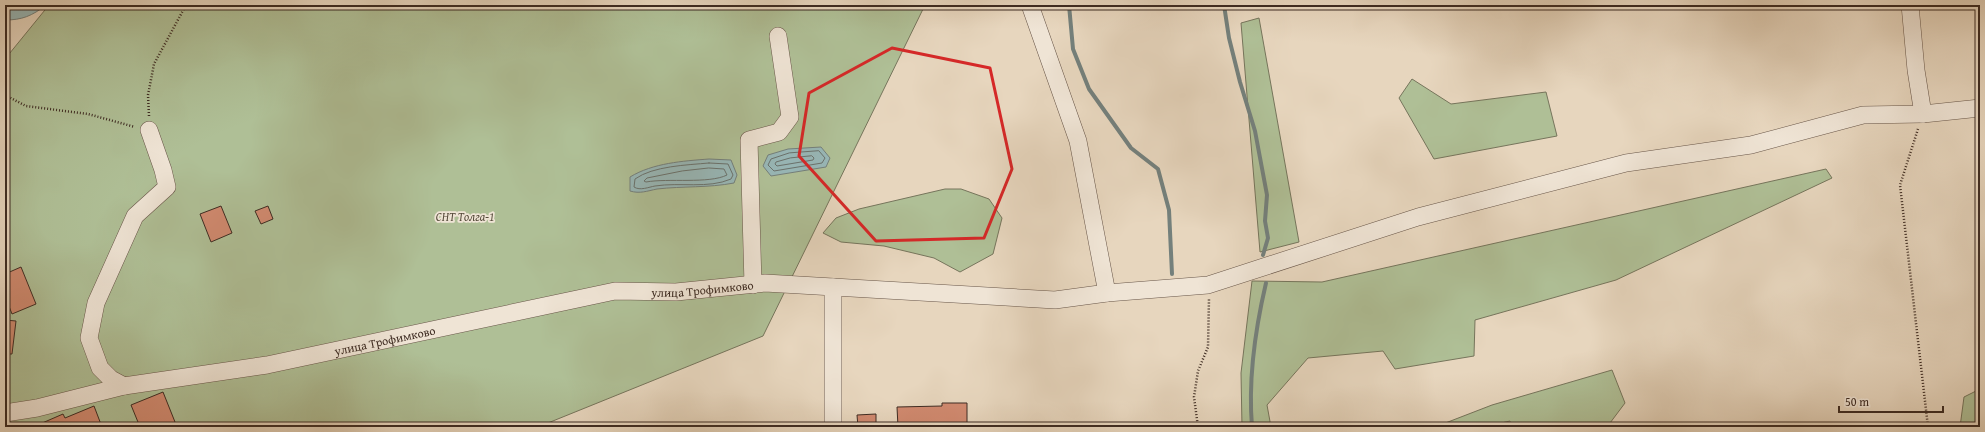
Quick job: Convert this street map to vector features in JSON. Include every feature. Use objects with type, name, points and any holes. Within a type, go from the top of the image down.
[{"type":"street","points":[[1030,5],[1078,141],[1107,293]]},
{"type":"street","points":[[1910,5],[1916,70],[1923,114]]},
{"type":"street","points":[[759,284],[749,140],[779,132],[790,117],[778,36]]},
{"type":"street","name":"улица Трофимково","points":[[5,413],[37,408],[124,386],[267,365],[615,291],[676,292],[759,284],[1055,300],[1107,293],[1208,285],[1418,217],[1626,163],[1751,145],[1863,115],[1923,114],[1980,108]]},
{"type":"street","points":[[124,386],[111,379],[100,368],[89,338],[96,303],[135,216],[167,187],[163,170],[149,130]]},
{"type":"street","points":[[833,287],[833,427]]},
{"type":"path","points":[[5,95],[26,106],[88,114],[149,130],[148,95],[154,64],[186,5]]},
{"type":"path","points":[[1923,114],[1900,185],[1928,427]]},
{"type":"path","points":[[1198,427],[1194,397],[1198,371],[1208,347],[1208,285]]},
{"type":"highlighted area","points":[[892,48],[990,68],[1012,169],[984,238],[876,241],[799,156],[809,93]]},
{"type":"green space","name":"СНТ Толга-1","points":[[49,5],[925,5],[763,336],[538,427],[5,427],[5,59]]},
{"type":"green space","points":[[1259,18],[1299,242],[1260,252],[1241,23]]},
{"type":"green space","points":[[1412,79],[1451,104],[1546,92],[1557,136],[1434,159],[1399,98]]},
{"type":"green space","points":[[1826,169],[1832,178],[1616,280],[1475,320],[1474,356],[1395,369],[1383,351],[1308,358],[1267,405],[1271,427],[1242,427],[1241,373],[1252,281],[1322,282]]},
{"type":"green space","points":[[945,189],[961,189],[989,199],[1002,218],[993,254],[960,272],[934,258],[884,246],[841,242],[823,233],[836,218],[859,209]]},
{"type":"green space","points":[[1612,370],[1625,403],[1607,427],[1511,427],[1510,421],[1484,427],[1435,427],[1492,405]]},
{"type":"green space","points":[[1980,389],[1980,427],[1960,427],[1964,397]]},
{"type":"water","points":[[5,5],[46,5],[27,17],[5,20]]},
{"type":"water","points":[[821,147],[830,158],[826,167],[771,176],[763,166],[768,155],[788,149]]},
{"type":"water","points":[[709,159],[731,160],[737,175],[734,183],[715,186],[657,189],[640,192],[630,191],[630,177],[639,172],[668,164]]},
{"type":"building","points":[[221,206],[232,233],[211,242],[200,214]]},
{"type":"building","points":[[268,206],[273,219],[261,224],[255,211]]},
{"type":"building","points":[[21,267],[36,304],[12,314],[5,296],[5,274]]},
{"type":"building","points":[[5,320],[16,321],[12,354],[5,354]]},
{"type":"building","points":[[163,392],[177,427],[140,427],[131,405]]},
{"type":"building","points":[[942,403],[967,403],[967,427],[898,427],[897,407],[942,406]]},
{"type":"building","points":[[94,406],[102,427],[33,427],[63,414],[65,418]]},
{"type":"building","points":[[876,414],[876,427],[858,427],[857,415]]},
{"type":"waterway","points":[[1069,5],[1073,49],[1089,89],[1131,148],[1158,169],[1169,210],[1172,274]]},
{"type":"waterway","points":[[1224,5],[1229,38],[1240,82],[1255,131],[1267,195],[1265,221],[1268,238],[1263,255]]},
{"type":"waterway","points":[[1252,427],[1251,391],[1253,355],[1266,283]]}]
